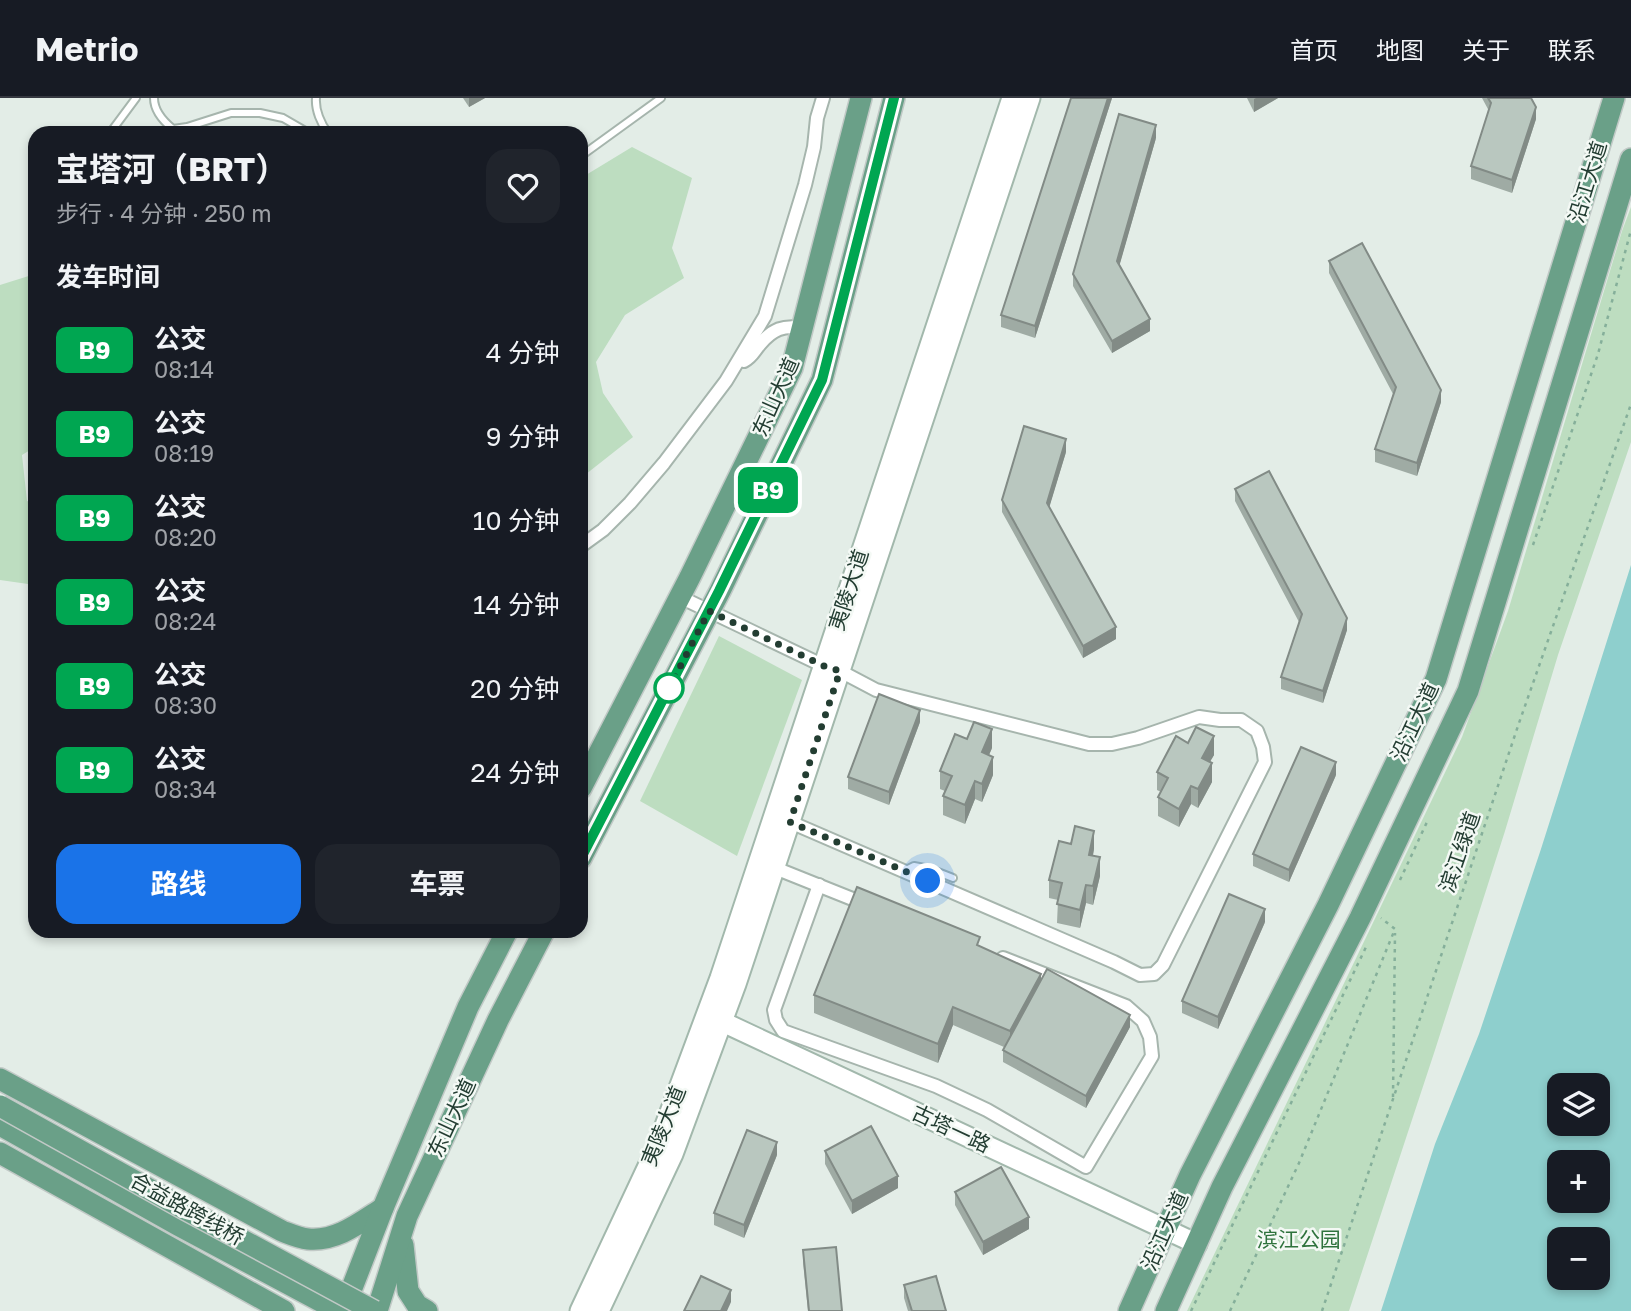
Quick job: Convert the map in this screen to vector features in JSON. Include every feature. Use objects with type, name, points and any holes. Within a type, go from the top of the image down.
[{"type":"main road","name":"东山大道","points":[[588,774],[680,597],[792,368],[861,98]]},
{"type":"main road","name":"东山大道","points":[[588,844],[709,611],[822,380],[894,98]]},
{"type":"main road","name":"夷陵大道","points":[[580,1311],[714,1018],[775,868],[832,669],[1012,98]]},
{"type":"main road","name":"夷陵大道","points":[[599,1311],[673,1154],[714,1018],[724,965],[832,669],[1030,98]]},
{"type":"main road","name":"沿江大道","points":[[1129,1311],[1190,1175],[1328,905],[1436,679],[1614,98]]},
{"type":"main road","name":"沿江大道","points":[[1166,1311],[1228,1175],[1360,918],[1468,691],[1631,159]]},
{"type":"main road","name":"东山大道","points":[[341,1311],[468,1007],[503,938]]},
{"type":"main road","name":"东山大道","points":[[376,1311],[407,1216],[498,1020],[540,938]]},
{"type":"main road","name":"古塔一路","points":[[714,1018],[1197,1244]]},
{"type":"main road","points":[[0,1079],[282,1231],[309,1239],[339,1235],[383,1208]]},
{"type":"main road","name":"合益路跨线桥","points":[[0,1106],[376,1311]]},
{"type":"main road","name":"合益路跨线桥","points":[[0,1125],[178,1225],[341,1311]]},
{"type":"main road","points":[[0,1153],[284,1311]]},
{"type":"main road","points":[[407,1216],[402,1249],[408,1291],[417,1305],[427,1311]]},
{"type":"street","points":[[588,541],[603,530],[656,473],[726,381],[765,316],[804,185],[823,98]]},
{"type":"street","points":[[739,360],[751,358],[774,331],[788,326],[802,328]]},
{"type":"street","points":[[680,597],[876,690],[1089,744],[1112,744],[1138,738],[1199,717],[1241,720],[1257,731],[1264,747],[1265,762],[1163,965],[1154,974],[1140,975],[790,822]]},
{"type":"street","points":[[775,868],[883,911]]},
{"type":"street","points":[[819,885],[774,1010],[776,1020],[783,1031],[936,1086],[987,1110],[1086,1167],[1153,1056],[1150,1037],[1143,1021],[1126,1006],[986,951]]},
{"type":"lane","points":[[115,126],[136,98]]},
{"type":"lane","points":[[154,98],[154,106],[170,126]]},
{"type":"lane","points":[[316,98],[315,105],[323,126]]},
{"type":"lane","points":[[588,151],[661,98]]},
{"type":"lane","points":[[190,126],[231,113],[260,113],[283,118],[297,126]]},
{"type":"lane","points":[[905,872],[914,866],[953,878]]},
{"type":"path","name":"滨江绿道","points":[[1322,1311],[1515,737],[1631,404]]},
{"type":"path","points":[[1381,918],[1395,929]]},
{"type":"path","points":[[1393,1100],[1395,929]]},
{"type":"path","points":[[1230,1311],[1299,1163],[1395,929]]},
{"type":"green space","points":[[632,147],[692,178],[672,248],[684,278],[625,315],[596,362],[603,393],[633,437],[588,472],[588,174]]},
{"type":"green space","name":"滨江公园","points":[[1631,207],[1631,442],[1558,655],[1505,831],[1349,1311],[1187,1311],[1462,737],[1508,611]]},
{"type":"green space","points":[[28,276],[28,451],[22,455],[28,501],[28,584],[0,580],[0,285]]},
{"type":"green space","points":[[719,636],[802,680],[737,856],[640,801]]},
{"type":"water","points":[[1631,565],[1631,1311],[1381,1311],[1435,1144],[1479,1034]]},
{"type":"building","points":[[1071,98],[1108,98],[1035,326],[1001,315]]},
{"type":"building","points":[[1488,98],[1531,98],[1536,107],[1512,180],[1471,166],[1491,103]]},
{"type":"building","points":[[1119,114],[1156,125],[1117,261],[1150,319],[1112,341],[1073,274]]},
{"type":"building","points":[[1362,243],[1441,390],[1417,463],[1375,449],[1396,387],[1329,261]]},
{"type":"building","points":[[1024,426],[1066,439],[1047,503],[1116,627],[1083,646],[1002,500]]},
{"type":"building","points":[[1269,471],[1347,618],[1323,691],[1281,677],[1302,614],[1235,489]]},
{"type":"building","points":[[879,694],[920,710],[889,792],[848,777]]},
{"type":"building","points":[[974,722],[992,729],[982,752],[993,757],[982,784],[975,781],[965,805],[943,796],[952,776],[940,771],[955,734],[967,739]]},
{"type":"building","points":[[1196,727],[1214,736],[1202,758],[1212,763],[1198,789],[1191,786],[1179,809],[1158,797],[1168,778],[1157,772],[1176,736],[1188,743]]},
{"type":"building","points":[[1301,747],[1336,762],[1289,870],[1253,854]]},
{"type":"building","points":[[1075,826],[1094,831],[1089,855],[1100,857],[1093,886],[1086,885],[1080,910],[1057,904],[1062,883],[1049,880],[1059,841],[1071,844]]},
{"type":"building","points":[[857,887],[980,937],[977,945],[1041,974],[1010,1031],[953,1007],[938,1044],[814,995]]},
{"type":"building","points":[[1229,894],[1265,909],[1218,1017],[1182,1001]]},
{"type":"building","points":[[1047,969],[1130,1015],[1086,1096],[1003,1050]]},
{"type":"building","points":[[871,1126],[898,1176],[852,1201],[825,1151]]},
{"type":"building","points":[[747,1130],[777,1142],[744,1225],[714,1213]]},
{"type":"building","points":[[1001,1167],[1029,1217],[983,1242],[955,1192]]},
{"type":"building","points":[[836,1247],[842,1311],[809,1311],[803,1250]]},
{"type":"building","points":[[701,1276],[731,1290],[721,1311],[684,1311]]},
{"type":"building","points":[[936,1276],[946,1311],[912,1311],[904,1285]]},
{"type":"bus line","name":"B9","points":[[588,844],[719,591],[822,380],[894,98]]},
{"type":"route","points":[[669,688],[709,611],[824,666],[840,671],[790,822],[928,881]]}]
